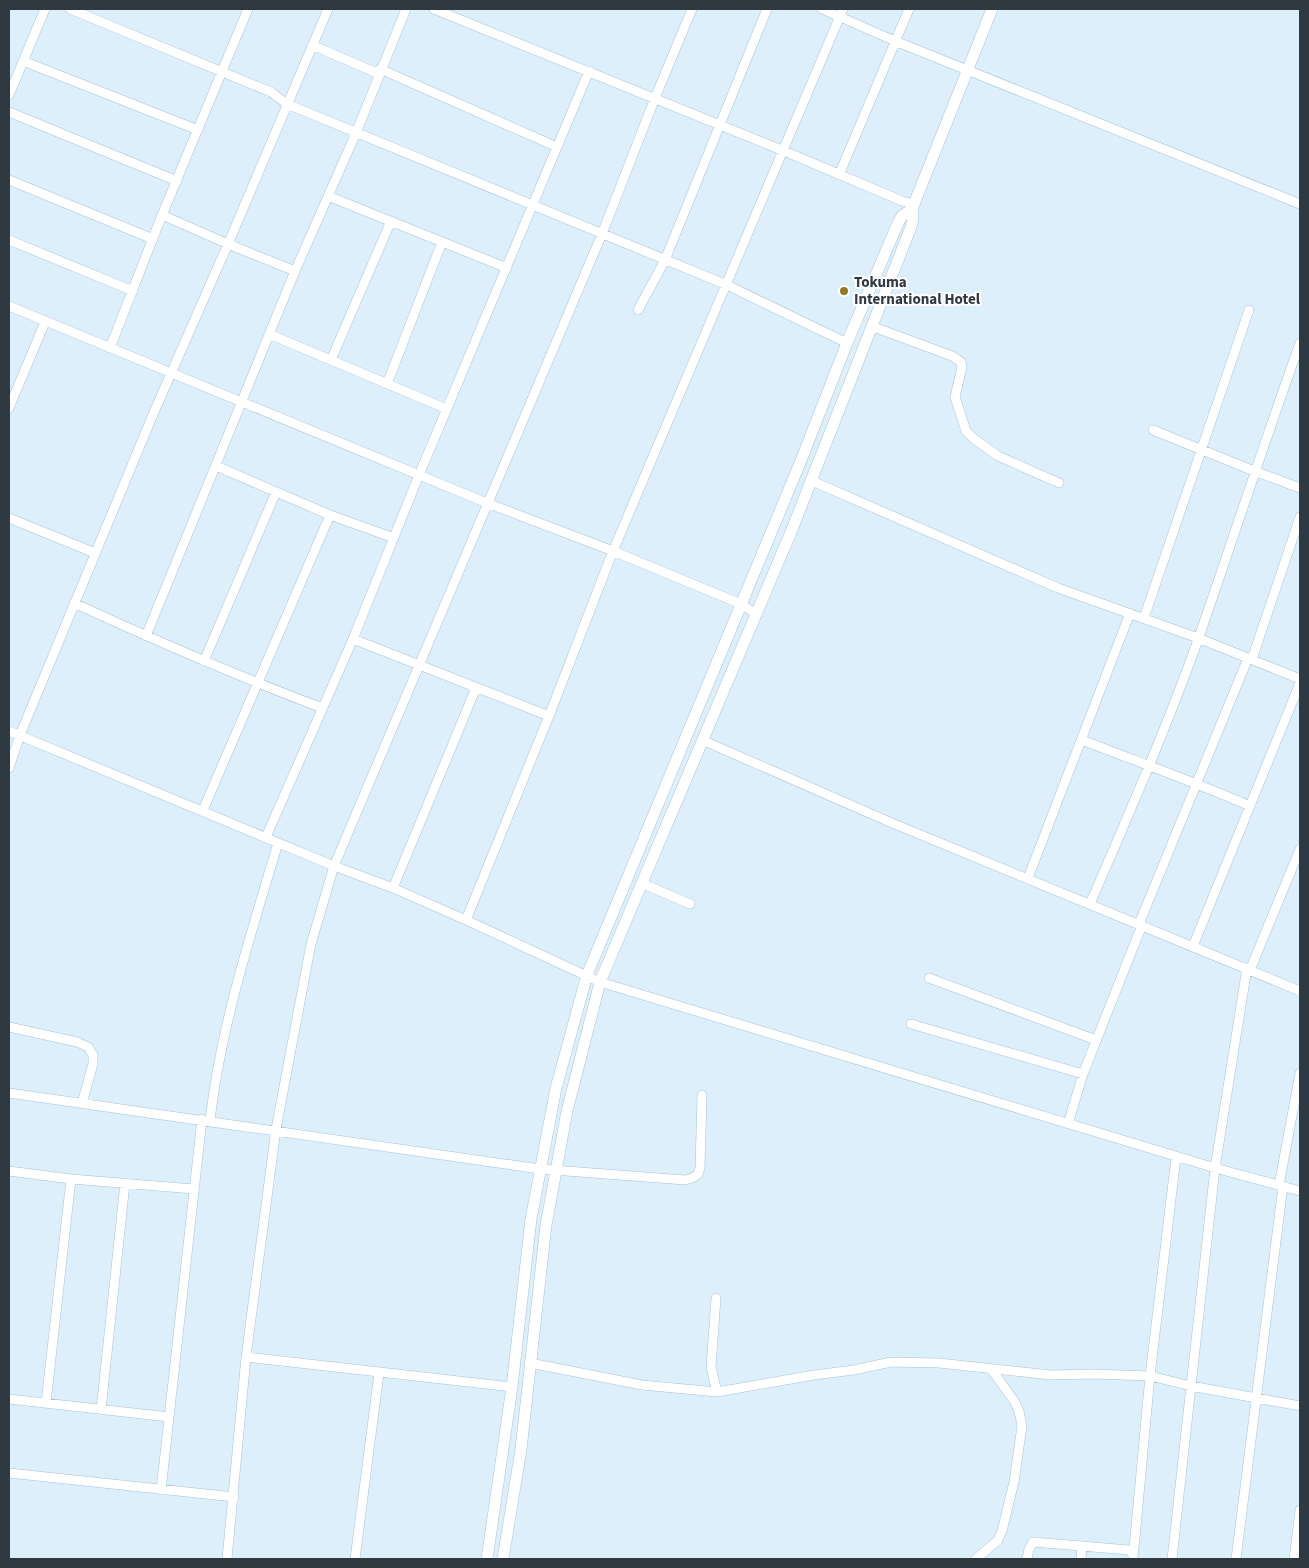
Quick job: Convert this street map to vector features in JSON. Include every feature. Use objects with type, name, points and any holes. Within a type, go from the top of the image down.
[{"type":"main road","points":[[503,1559],[521,1449],[546,1224],[555,1170],[567,1111],[600,982],[812,481],[911,227],[913,207],[992,9]]},
{"type":"main road","points":[[487,1559],[512,1387],[531,1219],[556,1088],[587,975],[800,463],[847,343],[898,223],[902,216],[913,207]]},
{"type":"street","points":[[9,95],[45,9]]},
{"type":"street","points":[[70,9],[271,92],[287,104],[727,286],[847,343]]},
{"type":"street","points":[[110,348],[162,215],[248,9]]},
{"type":"street","points":[[9,768],[74,603],[171,371],[228,244],[328,9]]},
{"type":"street","points":[[146,636],[295,271],[356,133],[406,9]]},
{"type":"street","points":[[434,9],[719,124],[913,207]]},
{"type":"street","points":[[227,1559],[246,1357],[276,1130],[311,944],[334,866],[602,234],[692,9]]},
{"type":"street","points":[[638,310],[664,260],[767,9]]},
{"type":"street","points":[[822,9],[841,13],[895,41],[1300,204]]},
{"type":"street","points":[[839,175],[908,9]]},
{"type":"street","points":[[466,920],[613,551],[727,286],[841,13]]},
{"type":"street","points":[[312,45],[558,147]]},
{"type":"street","points":[[23,61],[198,130]]},
{"type":"street","points":[[266,837],[353,639],[419,475],[589,71]]},
{"type":"street","points":[[9,112],[176,181]]},
{"type":"street","points":[[9,180],[153,239]]},
{"type":"street","points":[[328,196],[507,268]]},
{"type":"street","points":[[162,215],[295,271]]},
{"type":"street","points":[[331,360],[391,221]]},
{"type":"street","points":[[9,240],[133,291]]},
{"type":"street","points":[[387,384],[442,242]]},
{"type":"street","points":[[9,306],[171,371],[487,503],[613,551],[741,604],[756,614]]},
{"type":"street","points":[[1144,618],[1250,310]]},
{"type":"street","points":[[9,408],[45,322]]},
{"type":"street","points":[[871,326],[952,356],[961,362],[962,367],[955,397],[966,431],[998,456],[1059,483]]},
{"type":"street","points":[[269,334],[447,409]]},
{"type":"street","points":[[1090,904],[1149,766],[1198,638],[1300,343]]},
{"type":"street","points":[[1153,430],[1254,472],[1300,488]]},
{"type":"street","points":[[216,466],[330,515],[394,538]]},
{"type":"street","points":[[812,481],[1058,588],[1198,638],[1300,679]]},
{"type":"street","points":[[204,661],[276,492]]},
{"type":"street","points":[[203,810],[330,515]]},
{"type":"street","points":[[1068,1124],[1083,1074],[1140,925],[1250,659],[1300,517]]},
{"type":"street","points":[[9,518],[95,553]]},
{"type":"street","points":[[74,603],[204,661],[322,708]]},
{"type":"street","points":[[1028,878],[1130,613]]},
{"type":"street","points":[[353,639],[548,716]]},
{"type":"street","points":[[1193,946],[1300,683]]},
{"type":"street","points":[[393,888],[476,688]]},
{"type":"street","points":[[9,731],[334,866],[393,888],[600,982],[1176,1157],[1300,1191]]},
{"type":"street","points":[[702,740],[892,823],[1300,991]]},
{"type":"street","points":[[1082,740],[1198,783],[1250,806]]},
{"type":"street","points":[[161,1490],[194,1189],[206,1120],[214,1092],[229,1014],[278,843]]},
{"type":"street","points":[[1172,1559],[1215,1168],[1248,969],[1300,849]]},
{"type":"street","points":[[641,883],[690,904]]},
{"type":"street","points":[[929,978],[1096,1040]]},
{"type":"street","points":[[911,1024],[1083,1074]]},
{"type":"street","points":[[9,1027],[88,1046],[93,1055],[93,1064],[82,1103]]},
{"type":"street","points":[[1236,1559],[1281,1186],[1300,1073]]},
{"type":"street","points":[[9,1092],[540,1169],[685,1180],[698,1174],[700,1168],[702,1095]]},
{"type":"street","points":[[1133,1557],[1150,1376],[1176,1157]]},
{"type":"street","points":[[9,1171],[71,1179],[194,1189]]},
{"type":"street","points":[[46,1403],[71,1179]]},
{"type":"street","points":[[101,1410],[126,1184]]},
{"type":"street","points":[[716,1298],[711,1366],[717,1392]]},
{"type":"street","points":[[246,1357],[512,1387]]},
{"type":"street","points":[[530,1363],[642,1385],[717,1392],[814,1374],[854,1370],[891,1362],[939,1363],[1051,1375],[1150,1376],[1191,1386],[1300,1406]]},
{"type":"street","points":[[976,1559],[998,1540],[1002,1531],[1014,1482],[1022,1426],[1015,1402],[991,1369]]},
{"type":"street","points":[[355,1559],[380,1373]]},
{"type":"street","points":[[9,1399],[169,1417]]},
{"type":"street","points":[[9,1473],[234,1497]]},
{"type":"street","points":[[1294,1559],[1300,1510]]},
{"type":"street","points":[[1028,1559],[1029,1550],[1033,1542],[1129,1550],[1133,1557]]},
{"type":"street","points":[[1081,1559],[1082,1546]]},
{"type":"place","name":"Tokuma International Hotel","points":[[844,291]]}]
